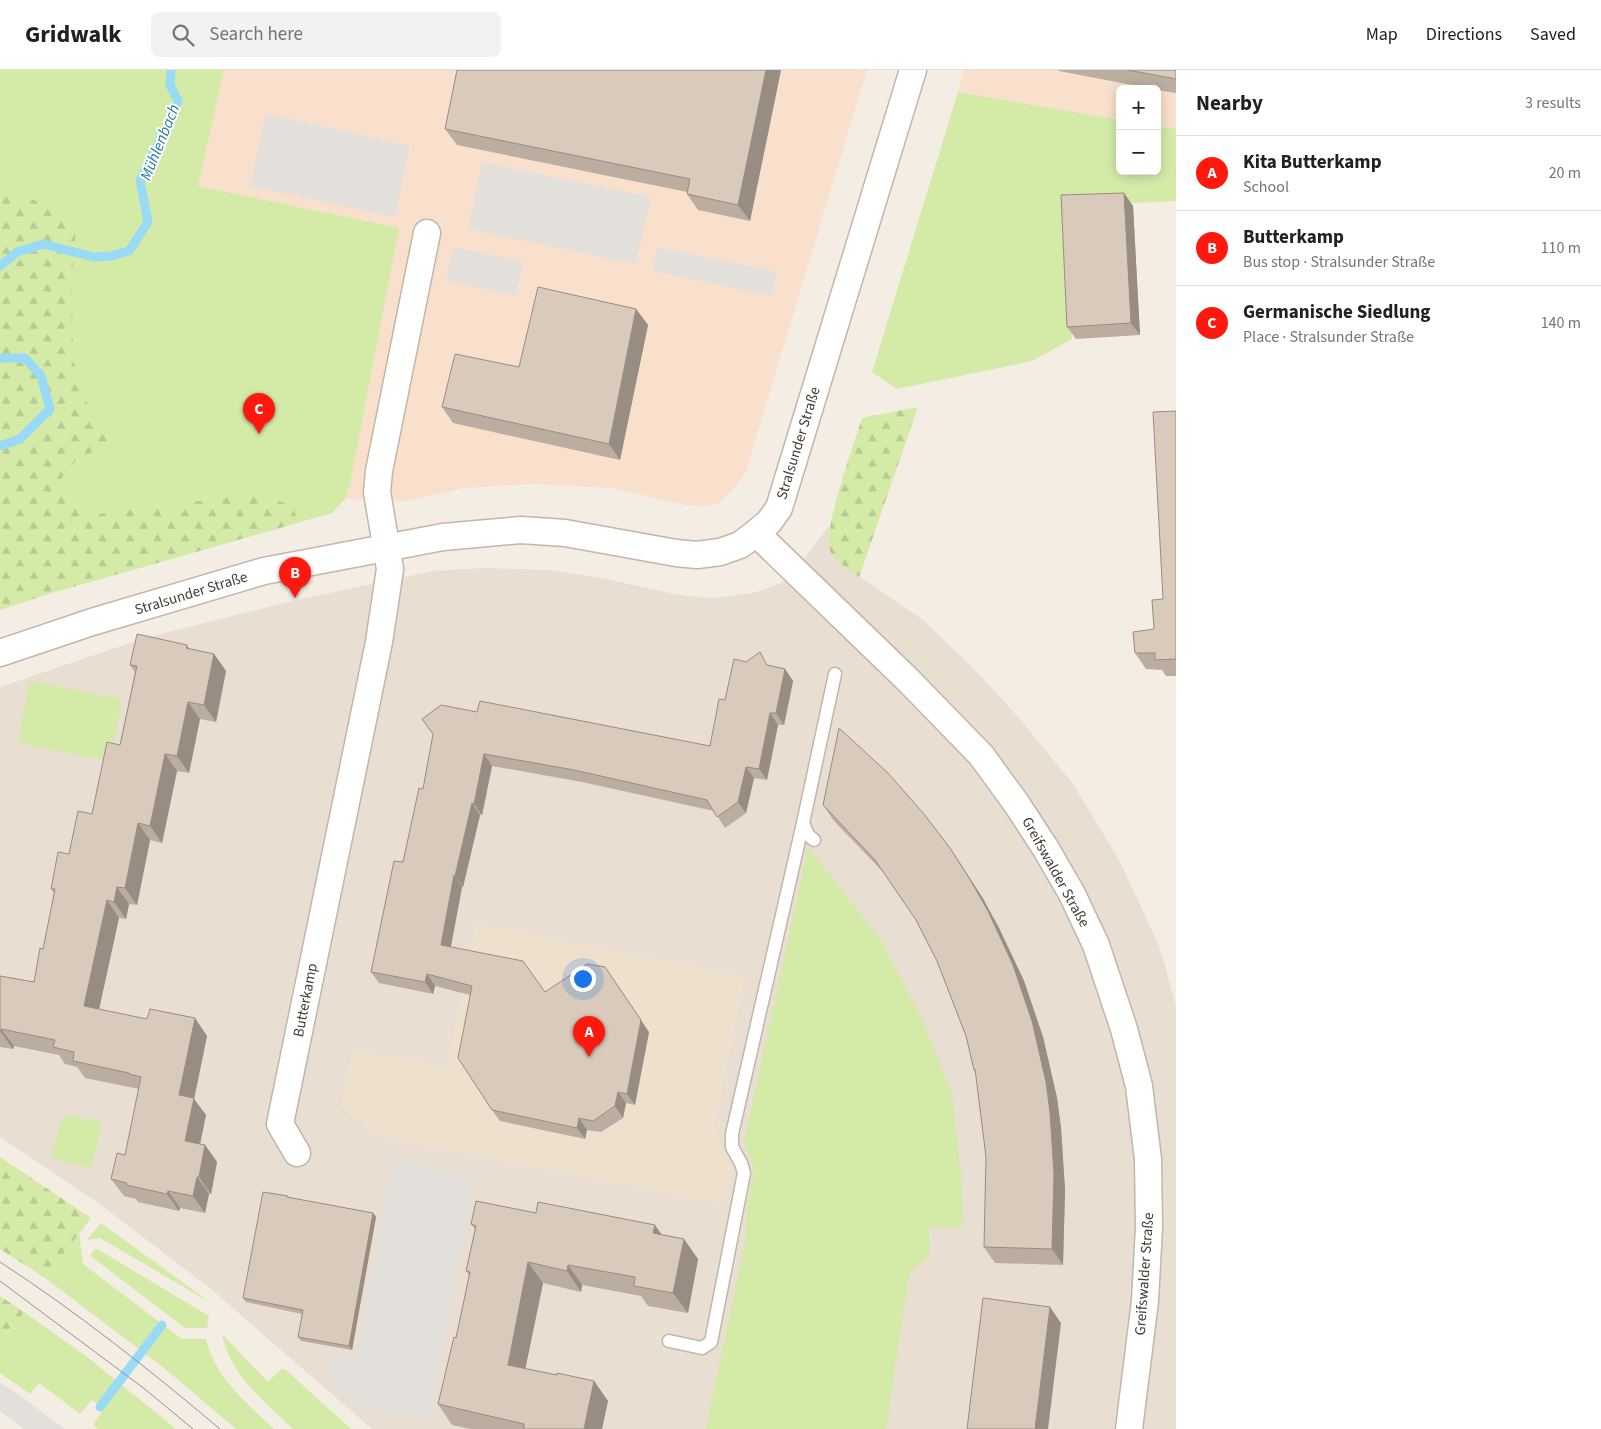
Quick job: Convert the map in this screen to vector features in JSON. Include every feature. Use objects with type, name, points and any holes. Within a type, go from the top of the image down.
[{"type":"street","name":"Stralsunder Straße","points":[[0,653],[92,622],[264,571],[443,537],[521,530],[565,533],[696,555],[720,552],[740,545],[769,522],[779,508],[913,70]]},
{"type":"street","points":[[386,548],[377,492],[379,471],[426,233]]},
{"type":"street","name":"Greifswalder Straße","points":[[756,533],[908,680],[981,755],[1046,849],[1072,894],[1096,945],[1124,1029],[1139,1086],[1148,1159],[1149,1227],[1145,1292],[1129,1429]]},
{"type":"street","name":"Butterkamp","points":[[297,1153],[280,1124],[379,642],[390,570],[386,548]]},
{"type":"lane","points":[[669,1341],[702,1348],[711,1342],[744,1173],[732,1146],[732,1134],[835,674]]},
{"type":"lane","points":[[803,823],[808,835],[814,840]]},
{"type":"shaded area","points":[[224,70],[867,70],[746,471],[735,487],[719,503],[704,506],[684,505],[614,488],[532,484],[464,488],[407,501],[345,499],[350,484],[398,228],[198,186]]},
{"type":"shaded area","points":[[964,70],[1176,70],[1176,129],[1161,127],[1161,85],[1116,85],[1116,119],[958,92]]},
{"type":"shaded area","points":[[266,114],[410,146],[395,217],[250,186]]},
{"type":"shaded area","points":[[482,162],[651,197],[636,264],[468,229]]},
{"type":"shaded area","points":[[454,247],[523,262],[516,296],[446,280]]},
{"type":"shaded area","points":[[658,247],[777,272],[772,296],[653,271]]},
{"type":"shaded area","points":[[829,526],[829,549],[841,564],[923,620],[977,672],[1019,718],[1073,784],[1119,860],[1160,948],[1176,1006],[1176,1429],[372,1429],[211,1289],[101,1205],[0,1137],[0,687],[142,639],[292,601],[433,571],[484,568],[549,570],[596,577],[679,595],[713,598],[753,593],[780,584],[803,560]]},
{"type":"shaded area","points":[[475,923],[746,975],[714,1129],[733,1172],[729,1199],[719,1204],[377,1138],[340,1106],[352,1048],[447,1066]]},
{"type":"shaded area","points":[[392,1160],[475,1176],[429,1421],[360,1408],[325,1377],[329,1352],[356,1357]]},
{"type":"shaded area","points":[[0,1382],[65,1429],[24,1429],[0,1411]]},
{"type":"green space","points":[[0,70],[224,70],[198,186],[399,228],[350,484],[345,499],[332,513],[48,594],[0,610]]},
{"type":"green space","points":[[958,92],[1116,119],[1116,175],[1161,175],[1161,127],[1176,129],[1176,201],[1068,206],[1072,339],[1032,361],[897,389],[872,372]]},
{"type":"green space","points":[[15,192],[77,218],[72,273],[73,360],[88,405],[112,443],[77,459],[61,479],[68,501],[84,516],[259,493],[294,507],[297,523],[48,594],[0,610],[0,200]]},
{"type":"green space","points":[[918,407],[859,577],[842,564],[831,552],[829,537],[835,504],[862,418]]},
{"type":"green space","points":[[30,681],[122,699],[110,761],[18,743]]},
{"type":"green space","points":[[808,847],[882,942],[925,1025],[952,1095],[961,1178],[963,1227],[929,1226],[930,1255],[909,1273],[886,1429],[706,1429],[746,1239],[747,1210],[754,1166],[744,1143]]},
{"type":"green space","points":[[63,1114],[102,1123],[91,1168],[51,1158]]},
{"type":"green space","points":[[0,1157],[91,1218],[45,1278],[0,1249]]},
{"type":"green space","points":[[101,1223],[211,1303],[100,1238],[87,1240]]},
{"type":"green space","points":[[79,1233],[83,1264],[182,1339],[206,1339],[216,1366],[233,1389],[274,1429],[236,1429],[164,1368],[45,1278]]},
{"type":"green space","points":[[95,1249],[209,1316],[207,1328],[185,1328],[92,1257],[91,1254]]},
{"type":"green space","points":[[0,1296],[24,1312],[0,1342]]},
{"type":"green space","points":[[24,1312],[86,1356],[176,1429],[98,1429],[93,1425],[104,1409],[92,1400],[80,1414],[39,1383],[30,1394],[0,1373],[0,1342]]},
{"type":"green space","points":[[222,1334],[268,1382],[281,1369],[285,1369],[351,1429],[293,1429],[260,1398],[240,1375],[232,1362]]},
{"type":"building","points":[[457,70],[766,70],[738,205],[687,194],[690,179],[445,129]]},
{"type":"building","points":[[1128,70],[1176,70],[1176,79]]},
{"type":"building","points":[[1124,193],[1131,323],[1067,327],[1061,195]]},
{"type":"building","points":[[538,287],[636,309],[609,444],[442,407],[455,354],[519,367]]},
{"type":"building","points":[[1176,411],[1176,659],[1155,660],[1155,653],[1135,653],[1133,632],[1154,629],[1152,600],[1163,599],[1153,412]]},
{"type":"building","points":[[137,634],[187,645],[186,648],[214,654],[204,705],[188,702],[177,756],[165,754],[150,826],[138,823],[125,888],[117,887],[114,902],[107,900],[84,1006],[147,1019],[150,1009],[195,1018],[179,1095],[194,1098],[185,1141],[205,1145],[193,1196],[168,1191],[167,1194],[126,1185],[127,1183],[111,1179],[117,1153],[125,1155],[141,1077],[73,1061],[74,1052],[53,1047],[55,1040],[1,1029],[0,1032],[0,976],[34,982],[40,948],[43,949],[55,889],[51,889],[58,852],[69,854],[78,811],[92,814],[107,742],[120,745],[137,666],[130,665]]},
{"type":"building","points":[[760,652],[767,665],[785,669],[776,713],[770,713],[759,769],[746,767],[738,802],[717,817],[707,800],[574,770],[484,754],[474,804],[472,803],[454,875],[441,945],[523,961],[545,992],[587,964],[605,967],[641,1020],[627,1094],[618,1092],[615,1106],[593,1121],[579,1118],[577,1128],[492,1110],[458,1058],[472,986],[427,974],[425,982],[371,972],[394,861],[403,862],[419,788],[423,789],[433,734],[422,719],[441,705],[477,712],[480,701],[710,746],[719,699],[725,700],[734,659],[746,662]]},
{"type":"building","points":[[839,728],[888,773],[924,814],[950,848],[988,911],[1013,965],[1032,1021],[1046,1082],[1054,1174],[1052,1249],[984,1247],[986,1157],[975,1069],[966,1036],[937,961],[916,920],[875,860],[823,805]]},
{"type":"building","points":[[263,1192],[373,1213],[349,1346],[298,1337],[303,1310],[243,1298]]},
{"type":"building","points":[[476,1201],[536,1213],[538,1202],[655,1225],[653,1233],[684,1239],[673,1293],[634,1286],[635,1277],[568,1265],[567,1271],[528,1262],[508,1365],[594,1381],[584,1429],[524,1429],[524,1424],[438,1404],[454,1337],[456,1338],[470,1272],[466,1271],[476,1226],[471,1224]]},
{"type":"building","points":[[983,1298],[1050,1307],[1035,1429],[967,1429]]},
{"type":"waterway","name":"Mühlenbach","points":[[0,266],[17,252],[43,244],[94,257],[111,256],[129,251],[148,222],[140,180],[178,101],[170,85],[171,70]]},
{"type":"waterway","name":"Mühlenbach","points":[[0,358],[25,358],[41,376],[50,409],[20,439],[0,446]]},
{"type":"waterway","points":[[100,1407],[162,1325]]},
{"type":"tram line","points":[[0,1262],[113,1342],[220,1429]]},
{"type":"tram line","points":[[0,1281],[146,1390],[193,1429]]},
{"type":"place","name":"Germanische Siedlung","points":[[259,434]]},
{"type":"place","name":"Butterkamp","points":[[295,598]]},
{"type":"place","name":"Kita Butterkamp","points":[[589,1057]]}]
